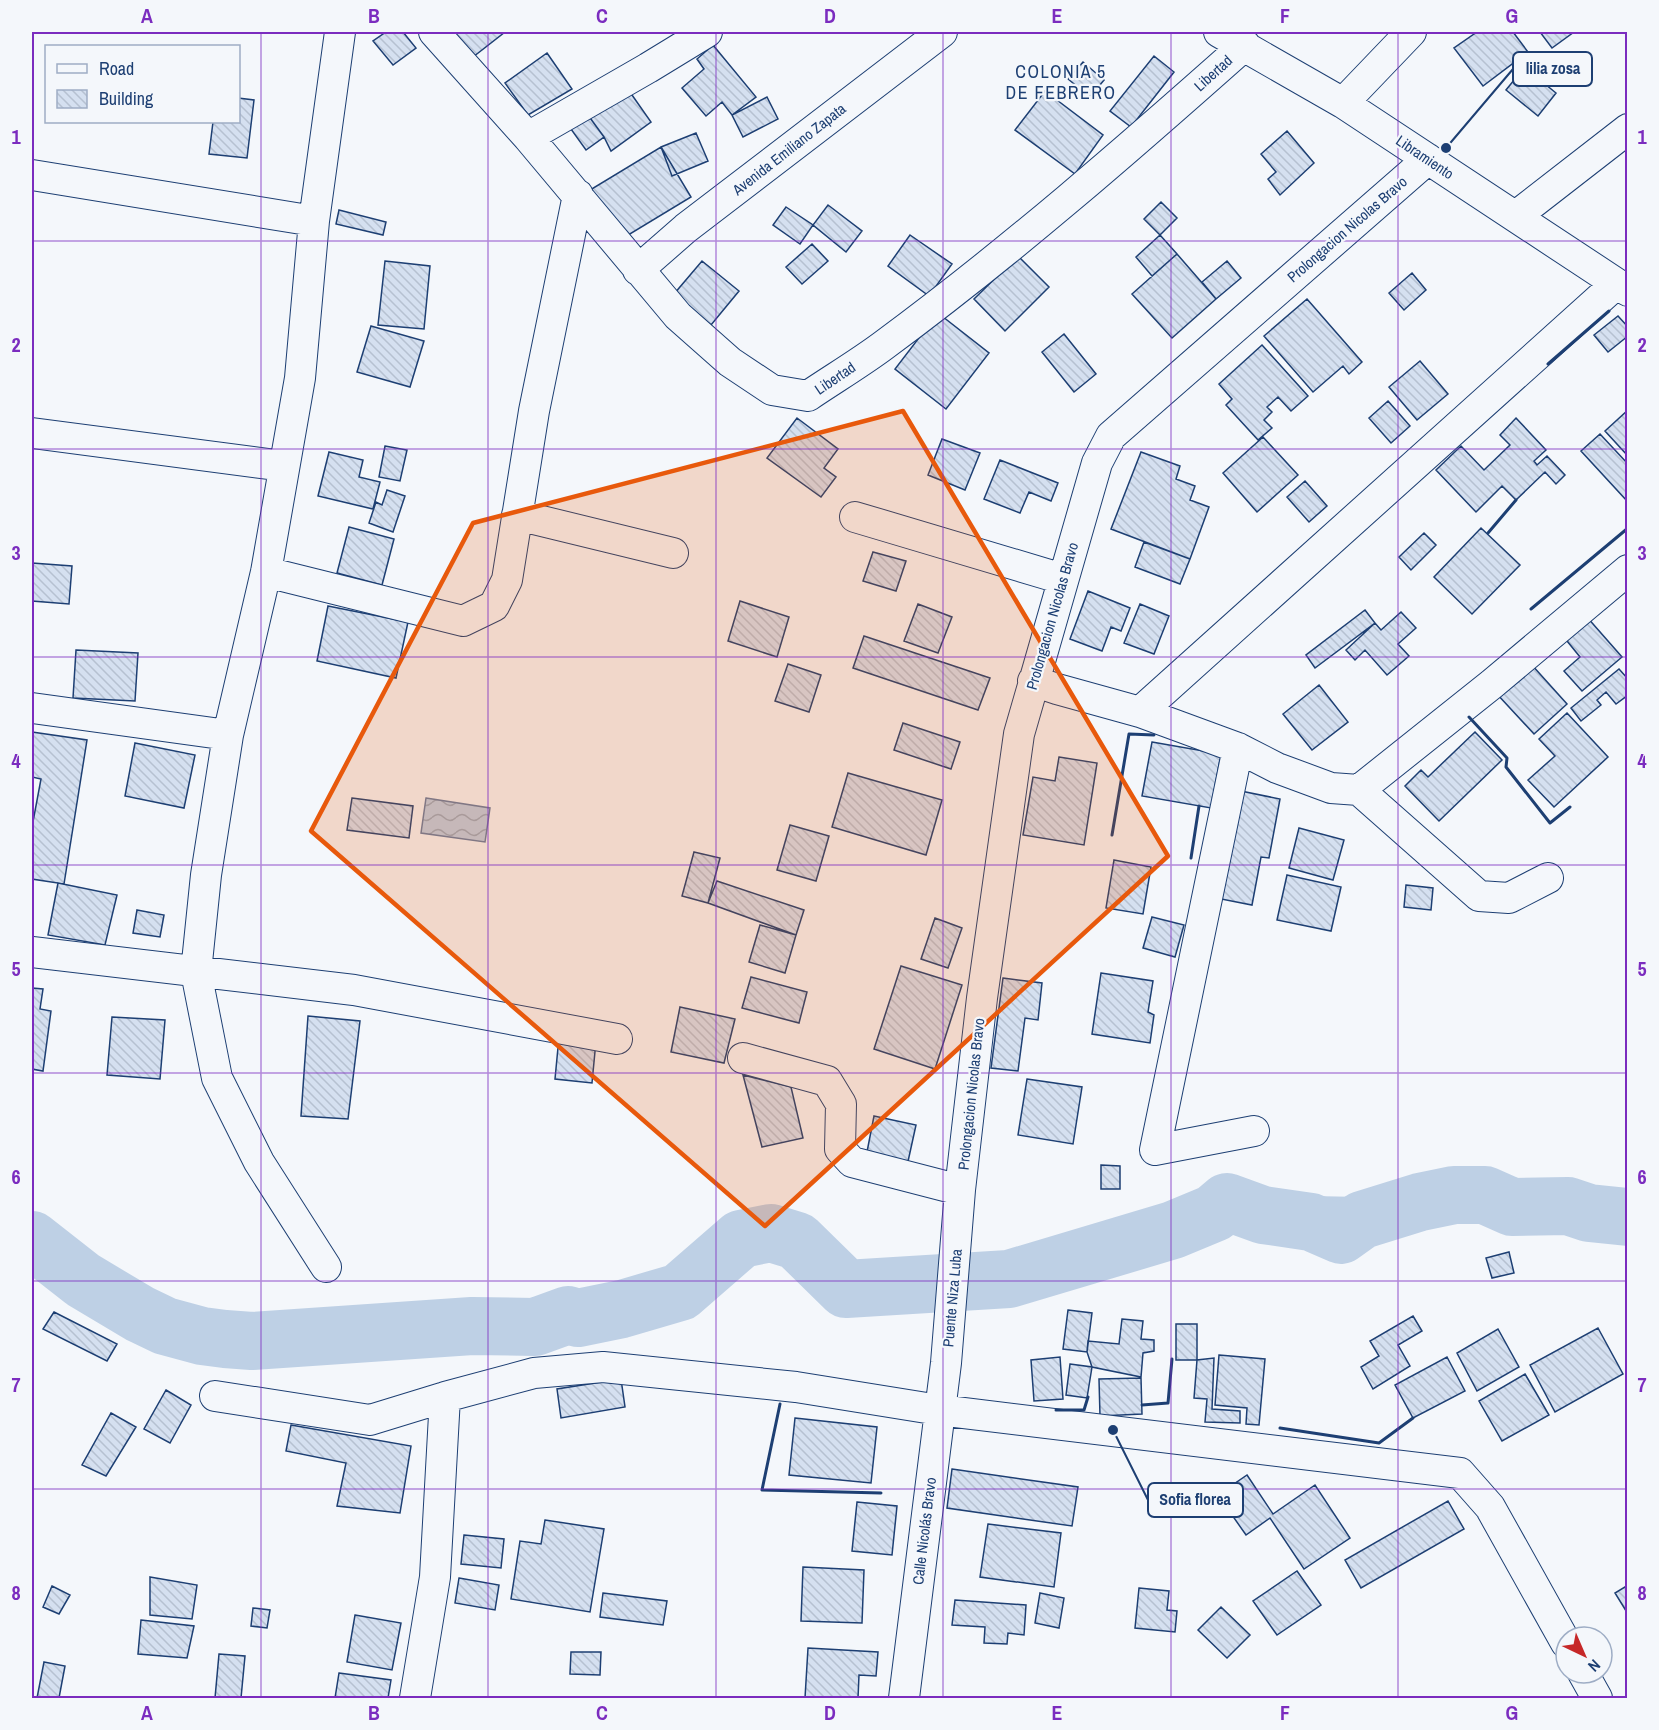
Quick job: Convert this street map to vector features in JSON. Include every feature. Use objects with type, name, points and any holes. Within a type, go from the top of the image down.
[{"type":"street","points":[[326,1267],[260,1162],[217,1078],[196,972],[206,875],[228,735],[266,572],[300,378],[315,221],[340,32]]},
{"type":"street","name":"Libertad","points":[[434,32],[528,136],[678,316],[730,362],[772,390],[808,396],[882,346],[993,260],[1111,163],[1245,45]]},
{"type":"street","points":[[528,136],[707,32]]},
{"type":"street","name":"Avenida Emiliano Zapata","points":[[638,270],[686,228],[942,32]]},
{"type":"street","name":"Libramiento","points":[[1219,32],[1343,103],[1622,287]]},
{"type":"street","points":[[1343,103],[1412,32]]},
{"type":"street","points":[[1516,216],[1628,129]]},
{"type":"street","name":"Prolongacion Nicolas Bravo","points":[[958,1214],[982,998],[1018,734],[1097,463],[1111,436],[1428,159]]},
{"type":"street","points":[[32,175],[315,221]]},
{"type":"street","points":[[266,572],[463,621],[494,606],[507,580],[534,411],[578,195]]},
{"type":"street","points":[[1140,712],[1622,287]]},
{"type":"street","points":[[32,433],[284,466]]},
{"type":"street","points":[[518,516],[673,553]]},
{"type":"street","points":[[855,516],[1063,579]]},
{"type":"street","points":[[1359,790],[1492,684],[1628,570]]},
{"type":"street","points":[[1033,681],[1057,690],[1140,712],[1238,748],[1277,768],[1331,788],[1359,790],[1479,896],[1509,898],[1548,878]]},
{"type":"street","points":[[32,708],[228,735]]},
{"type":"street","points":[[1238,748],[1155,1150],[1254,1131]]},
{"type":"street","points":[[32,952],[354,990],[617,1039]]},
{"type":"street","points":[[742,1058],[827,1081],[841,1104],[840,1149],[852,1162],[958,1214]]},
{"type":"street","name":"Puente Niza Luba","points":[[946,1363],[958,1214]]},
{"type":"street","name":"Calle Nicolás Bravo","points":[[904,1698],[946,1363]]},
{"type":"street","points":[[215,1396],[370,1420],[534,1373],[603,1366],[796,1387],[939,1410],[1461,1473],[1490,1507],[1556,1625]]},
{"type":"street","points":[[415,1698],[435,1577],[445,1397]]},
{"type":"highlighted area","points":[[903,411],[1168,856],[765,1226],[311,831],[473,523]]},
{"type":"water","points":[[426,798],[490,808],[485,842],[421,833]]},
{"type":"building","points":[[386,32],[403,32],[416,48],[393,65],[373,41]]},
{"type":"building","points":[[453,32],[505,32],[473,57]]},
{"type":"building","points":[[1477,32],[1513,32],[1528,52],[1483,86],[1454,48]]},
{"type":"building","points":[[1540,32],[1574,32],[1552,48]]},
{"type":"building","points":[[713,45],[756,97],[732,115],[722,102],[706,116],[682,88],[704,69],[697,59]]},
{"type":"building","points":[[547,53],[572,89],[528,115],[505,83]]},
{"type":"building","points":[[1154,56],[1174,72],[1131,127],[1110,111]]},
{"type":"building","points":[[1532,58],[1546,69],[1539,79],[1556,93],[1538,116],[1506,90]]},
{"type":"building","points":[[1083,62],[1104,80],[1090,97],[1068,79]]},
{"type":"building","points":[[625,85],[651,122],[611,151],[585,111]]},
{"type":"building","points":[[1045,91],[1103,135],[1075,174],[1015,130]]},
{"type":"building","points":[[767,97],[778,119],[743,137],[732,115]]},
{"type":"building","points":[[240,98],[254,100],[247,158],[209,154],[213,123],[240,123]]},
{"type":"building","points":[[585,111],[604,137],[586,150],[568,125]]},
{"type":"building","points":[[1287,131],[1314,163],[1280,195],[1268,179],[1276,172],[1261,154]]},
{"type":"building","points":[[696,133],[708,161],[672,176],[661,147]]},
{"type":"building","points":[[661,147],[691,197],[620,240],[590,190]]},
{"type":"building","points":[[1161,202],[1177,218],[1160,235],[1144,219]]},
{"type":"building","points":[[828,205],[862,231],[846,252],[813,225]]},
{"type":"building","points":[[786,207],[813,225],[800,244],[773,225]]},
{"type":"building","points":[[339,210],[386,222],[383,235],[336,224]]},
{"type":"building","points":[[910,235],[952,264],[929,296],[888,266]]},
{"type":"building","points":[[1160,235],[1177,254],[1152,276],[1136,257]]},
{"type":"building","points":[[812,244],[828,261],[802,284],[786,267]]},
{"type":"building","points":[[1177,254],[1216,299],[1172,338],[1132,294]]},
{"type":"building","points":[[1018,256],[1049,287],[1005,331],[974,299]]},
{"type":"building","points":[[385,261],[430,266],[424,329],[378,325]]},
{"type":"building","points":[[702,261],[739,291],[711,325],[674,294]]},
{"type":"building","points":[[1227,261],[1241,278],[1216,299],[1202,282]]},
{"type":"building","points":[[1412,273],[1426,290],[1404,310],[1389,293]]},
{"type":"building","points":[[1307,299],[1362,362],[1349,374],[1343,366],[1313,392],[1264,336]]},
{"type":"building","points":[[938,313],[989,353],[946,409],[895,369]]},
{"type":"building","points":[[1618,316],[1628,327],[1628,336],[1608,352],[1594,335]]},
{"type":"building","points":[[371,326],[424,341],[410,387],[357,372]]},
{"type":"building","points":[[1064,334],[1096,374],[1074,392],[1042,352]]},
{"type":"building","points":[[1262,345],[1308,396],[1291,411],[1278,397],[1267,407],[1272,412],[1264,420],[1272,428],[1258,440],[1226,405],[1232,399],[1219,384]]},
{"type":"building","points":[[1420,361],[1448,394],[1417,420],[1389,387]]},
{"type":"building","points":[[1388,401],[1410,426],[1391,443],[1369,418]]},
{"type":"building","points":[[1628,410],[1628,456],[1605,431]]},
{"type":"building","points":[[797,418],[838,449],[824,468],[836,477],[821,497],[767,458]]},
{"type":"building","points":[[1516,418],[1546,450],[1534,461],[1537,465],[1547,456],[1565,475],[1556,484],[1545,472],[1516,500],[1502,486],[1476,512],[1436,470],[1461,446],[1484,470],[1510,445],[1500,435]]},
{"type":"building","points":[[1600,434],[1628,464],[1628,502],[1581,451]]},
{"type":"building","points":[[1263,437],[1298,475],[1257,512],[1223,473]]},
{"type":"building","points":[[942,439],[980,453],[965,490],[928,475]]},
{"type":"building","points":[[385,446],[407,450],[400,481],[379,477]]},
{"type":"building","points":[[329,452],[363,460],[359,477],[380,482],[373,509],[318,496]]},
{"type":"building","points":[[1141,452],[1180,466],[1176,479],[1195,486],[1190,500],[1209,507],[1190,559],[1111,529]]},
{"type":"building","points":[[1000,460],[1058,483],[1051,501],[1029,492],[1020,513],[984,499]]},
{"type":"building","points":[[1305,481],[1327,506],[1309,522],[1287,497]]},
{"type":"building","points":[[387,490],[405,496],[393,532],[369,523],[376,502],[382,505]]},
{"type":"building","points":[[349,527],[394,539],[382,585],[337,573]]},
{"type":"building","points":[[1481,528],[1520,565],[1472,614],[1434,577]]},
{"type":"building","points":[[1424,533],[1436,545],[1411,570],[1399,557]]},
{"type":"building","points":[[1144,542],[1190,559],[1180,584],[1135,567]]},
{"type":"building","points":[[873,552],[906,561],[896,591],[863,581]]},
{"type":"building","points":[[32,563],[72,566],[69,604],[32,601]]},
{"type":"building","points":[[1088,591],[1130,608],[1121,631],[1111,627],[1102,651],[1070,639]]},
{"type":"building","points":[[740,601],[789,617],[777,657],[728,641]]},
{"type":"building","points":[[918,604],[952,617],[938,653],[904,641]]},
{"type":"building","points":[[1140,604],[1169,616],[1154,654],[1124,643]]},
{"type":"building","points":[[328,606],[408,622],[396,678],[317,661]]},
{"type":"building","points":[[1365,610],[1375,623],[1315,668],[1306,655]]},
{"type":"building","points":[[1401,612],[1416,628],[1398,644],[1409,656],[1387,675],[1365,650],[1355,660],[1346,650],[1375,623],[1381,630]]},
{"type":"building","points":[[1586,616],[1622,657],[1582,691],[1564,671],[1580,657],[1563,636]]},
{"type":"building","points":[[864,636],[990,678],[978,710],[853,668]]},
{"type":"building","points":[[76,650],[138,653],[135,701],[73,698]]},
{"type":"building","points":[[788,664],[821,675],[809,712],[775,701]]},
{"type":"building","points":[[1531,664],[1567,704],[1534,734],[1497,694]]},
{"type":"building","points":[[1619,669],[1628,679],[1628,695],[1616,704],[1606,692],[1597,700],[1601,705],[1581,721],[1571,708]]},
{"type":"building","points":[[1319,685],[1348,722],[1312,750],[1283,714]]},
{"type":"building","points":[[1567,713],[1608,757],[1554,807],[1528,780],[1555,756],[1539,739]]},
{"type":"building","points":[[903,723],[960,742],[951,769],[894,750]]},
{"type":"building","points":[[32,732],[87,740],[64,884],[32,879],[32,827],[41,779],[32,777]]},
{"type":"building","points":[[1475,732],[1502,760],[1439,821],[1405,786],[1421,770],[1428,777]]},
{"type":"building","points":[[1152,742],[1221,754],[1211,808],[1142,796]]},
{"type":"building","points":[[135,743],[195,755],[184,808],[125,796]]},
{"type":"building","points":[[1059,757],[1097,763],[1084,845],[1023,835],[1033,777],[1055,781]]},
{"type":"building","points":[[848,773],[942,800],[926,855],[832,827]]},
{"type":"building","points":[[1236,790],[1280,799],[1269,858],[1261,857],[1252,905],[1216,898]]},
{"type":"building","points":[[352,798],[413,806],[409,838],[347,830]]},
{"type":"building","points":[[790,825],[829,836],[816,881],[777,870]]},
{"type":"building","points":[[1299,828],[1344,840],[1333,880],[1289,868]]},
{"type":"building","points":[[694,852],[720,858],[708,903],[682,896]]},
{"type":"building","points":[[1114,860],[1151,867],[1143,914],[1106,908]]},
{"type":"building","points":[[1287,875],[1341,887],[1331,931],[1277,920]]},
{"type":"building","points":[[717,881],[804,910],[796,935],[708,903]]},
{"type":"building","points":[[58,883],[117,895],[105,945],[48,935]]},
{"type":"building","points":[[1406,885],[1433,888],[1431,910],[1404,907]]},
{"type":"building","points":[[137,910],[164,915],[160,937],[133,933]]},
{"type":"building","points":[[1152,917],[1184,925],[1175,957],[1143,948]]},
{"type":"building","points":[[935,918],[962,928],[948,968],[921,959]]},
{"type":"building","points":[[760,925],[796,935],[785,973],[749,962]]},
{"type":"building","points":[[901,966],[962,985],[935,1069],[874,1049]]},
{"type":"building","points":[[1101,973],[1153,981],[1148,1012],[1154,1015],[1150,1043],[1092,1034]]},
{"type":"building","points":[[751,977],[807,992],[799,1023],[742,1008]]},
{"type":"building","points":[[1003,978],[1042,983],[1038,1020],[1025,1018],[1018,1071],[991,1068]]},
{"type":"building","points":[[32,988],[43,989],[40,1009],[51,1011],[43,1071],[32,1069]]},
{"type":"building","points":[[680,1007],[735,1019],[724,1063],[671,1052]]},
{"type":"building","points":[[308,1016],[360,1021],[348,1119],[301,1116]]},
{"type":"building","points":[[112,1017],[165,1020],[160,1079],[107,1075]]},
{"type":"building","points":[[559,1037],[596,1041],[592,1083],[555,1079]]},
{"type":"building","points":[[743,1075],[791,1087],[803,1138],[762,1147]]},
{"type":"building","points":[[1027,1079],[1082,1087],[1073,1144],[1018,1135]]},
{"type":"building","points":[[874,1116],[916,1125],[907,1166],[866,1157]]},
{"type":"building","points":[[1101,1165],[1120,1166],[1120,1189],[1101,1189]]},
{"type":"building","points":[[1509,1252],[1514,1273],[1492,1278],[1486,1258]]},
{"type":"building","points":[[1068,1310],[1092,1313],[1087,1352],[1063,1349]]},
{"type":"building","points":[[54,1312],[117,1344],[107,1361],[43,1329]]},
{"type":"building","points":[[1413,1316],[1422,1331],[1398,1345],[1410,1366],[1373,1389],[1361,1367],[1379,1356],[1370,1341]]},
{"type":"building","points":[[1122,1319],[1143,1321],[1141,1339],[1154,1340],[1154,1351],[1143,1353],[1141,1377],[1092,1367],[1087,1352],[1088,1341],[1119,1344]]},
{"type":"building","points":[[1176,1324],[1197,1324],[1197,1360],[1176,1360]]},
{"type":"building","points":[[1598,1328],[1623,1374],[1555,1412],[1530,1365]]},
{"type":"building","points":[[1498,1329],[1519,1367],[1477,1391],[1457,1353]]},
{"type":"building","points":[[1219,1355],[1265,1359],[1259,1425],[1246,1424],[1247,1408],[1215,1405]]},
{"type":"building","points":[[1060,1357],[1063,1399],[1034,1401],[1031,1360]]},
{"type":"building","points":[[1447,1357],[1465,1391],[1413,1418],[1395,1385]]},
{"type":"building","points":[[1214,1358],[1212,1409],[1240,1411],[1240,1423],[1205,1422],[1207,1399],[1194,1398],[1197,1360]]},
{"type":"building","points":[[1070,1364],[1092,1367],[1087,1398],[1066,1395]]},
{"type":"building","points":[[1525,1374],[1549,1415],[1502,1441],[1479,1401]]},
{"type":"building","points":[[1141,1378],[1142,1414],[1100,1416],[1099,1379]]},
{"type":"building","points":[[621,1379],[625,1407],[561,1418],[557,1389]]},
{"type":"building","points":[[166,1390],[191,1405],[170,1443],[144,1429]]},
{"type":"building","points":[[111,1413],[136,1427],[106,1476],[82,1465]]},
{"type":"building","points":[[795,1418],[877,1427],[871,1483],[789,1475]]},
{"type":"building","points":[[291,1425],[411,1446],[400,1513],[337,1506],[346,1463],[286,1451]]},
{"type":"building","points":[[952,1469],[1078,1487],[1072,1526],[947,1508]]},
{"type":"building","points":[[1247,1475],[1273,1514],[1315,1485],[1350,1538],[1304,1569],[1270,1518],[1246,1535],[1218,1495]]},
{"type":"building","points":[[1448,1501],[1464,1529],[1361,1588],[1345,1560]]},
{"type":"building","points":[[857,1502],[897,1506],[892,1555],[852,1551]]},
{"type":"building","points":[[545,1520],[604,1529],[590,1612],[511,1599],[520,1541],[541,1544]]},
{"type":"building","points":[[988,1524],[1061,1533],[1054,1587],[980,1577]]},
{"type":"building","points":[[464,1535],[504,1539],[501,1568],[461,1564]]},
{"type":"building","points":[[803,1567],[864,1570],[862,1623],[801,1621]]},
{"type":"building","points":[[1297,1571],[1321,1605],[1277,1635],[1253,1601]]},
{"type":"building","points":[[150,1577],[197,1585],[192,1619],[150,1615]]},
{"type":"building","points":[[459,1578],[499,1585],[495,1610],[455,1603]]},
{"type":"building","points":[[1628,1585],[1628,1614],[1615,1593]]},
{"type":"building","points":[[52,1586],[70,1595],[59,1614],[43,1607]]},
{"type":"building","points":[[1139,1588],[1169,1591],[1167,1610],[1177,1611],[1175,1632],[1135,1628]]},
{"type":"building","points":[[603,1593],[667,1601],[663,1625],[600,1617]]},
{"type":"building","points":[[1040,1593],[1064,1598],[1059,1628],[1035,1623]]},
{"type":"building","points":[[955,1600],[1026,1605],[1024,1635],[1008,1633],[1007,1644],[984,1643],[985,1627],[952,1625]]},
{"type":"building","points":[[1221,1607],[1250,1635],[1227,1658],[1198,1630]]},
{"type":"building","points":[[253,1608],[270,1610],[267,1628],[251,1626]]},
{"type":"building","points":[[355,1615],[401,1623],[392,1670],[347,1662]]},
{"type":"building","points":[[141,1620],[194,1626],[187,1658],[138,1654]]},
{"type":"building","points":[[808,1648],[878,1652],[876,1676],[859,1675],[858,1698],[805,1698]]},
{"type":"building","points":[[571,1652],[601,1652],[600,1675],[570,1674]]},
{"type":"building","points":[[219,1654],[245,1656],[241,1698],[215,1698]]},
{"type":"building","points":[[44,1662],[65,1666],[59,1698],[37,1698]]},
{"type":"building","points":[[339,1673],[391,1680],[388,1698],[335,1698]]},
{"type":"waterway","points":[[32,1240],[83,1280],[165,1326],[202,1336],[252,1341],[472,1326],[535,1327],[568,1315],[578,1318],[622,1309],[680,1292],[741,1239],[771,1233],[797,1241],[846,1289],[1009,1279],[1173,1230],[1214,1213],[1227,1202],[1263,1215],[1311,1222],[1341,1235],[1362,1220],[1420,1202],[1454,1195],[1485,1195],[1512,1207],[1568,1206],[1589,1213],[1628,1217]]},
{"type":"waterway","points":[[1258,1213],[1312,1201],[1362,1202],[1396,1210]]},
{"type":"wall","points":[[1548,364],[1609,311]]},
{"type":"wall","points":[[1488,533],[1516,500]]},
{"type":"wall","points":[[1531,609],[1628,528]]},
{"type":"wall","points":[[1469,717],[1507,758],[1506,767],[1550,823],[1570,807]]},
{"type":"wall","points":[[1112,835],[1129,734],[1154,735]]},
{"type":"wall","points":[[1191,858],[1199,806]]},
{"type":"wall","points":[[1142,1405],[1168,1403],[1172,1359]]},
{"type":"wall","points":[[1056,1410],[1084,1410],[1088,1397]]},
{"type":"wall","points":[[780,1404],[762,1490],[881,1493]]},
{"type":"wall","points":[[1280,1428],[1379,1443],[1413,1418]]},
{"type":"place","name":"lilia zosa","points":[[1446,148]]},
{"type":"place","name":"Sofia florea","points":[[1113,1430]]},
{"type":"district","name":"COLONIA 5 DE FEBRERO","points":[[1061,82]]}]
